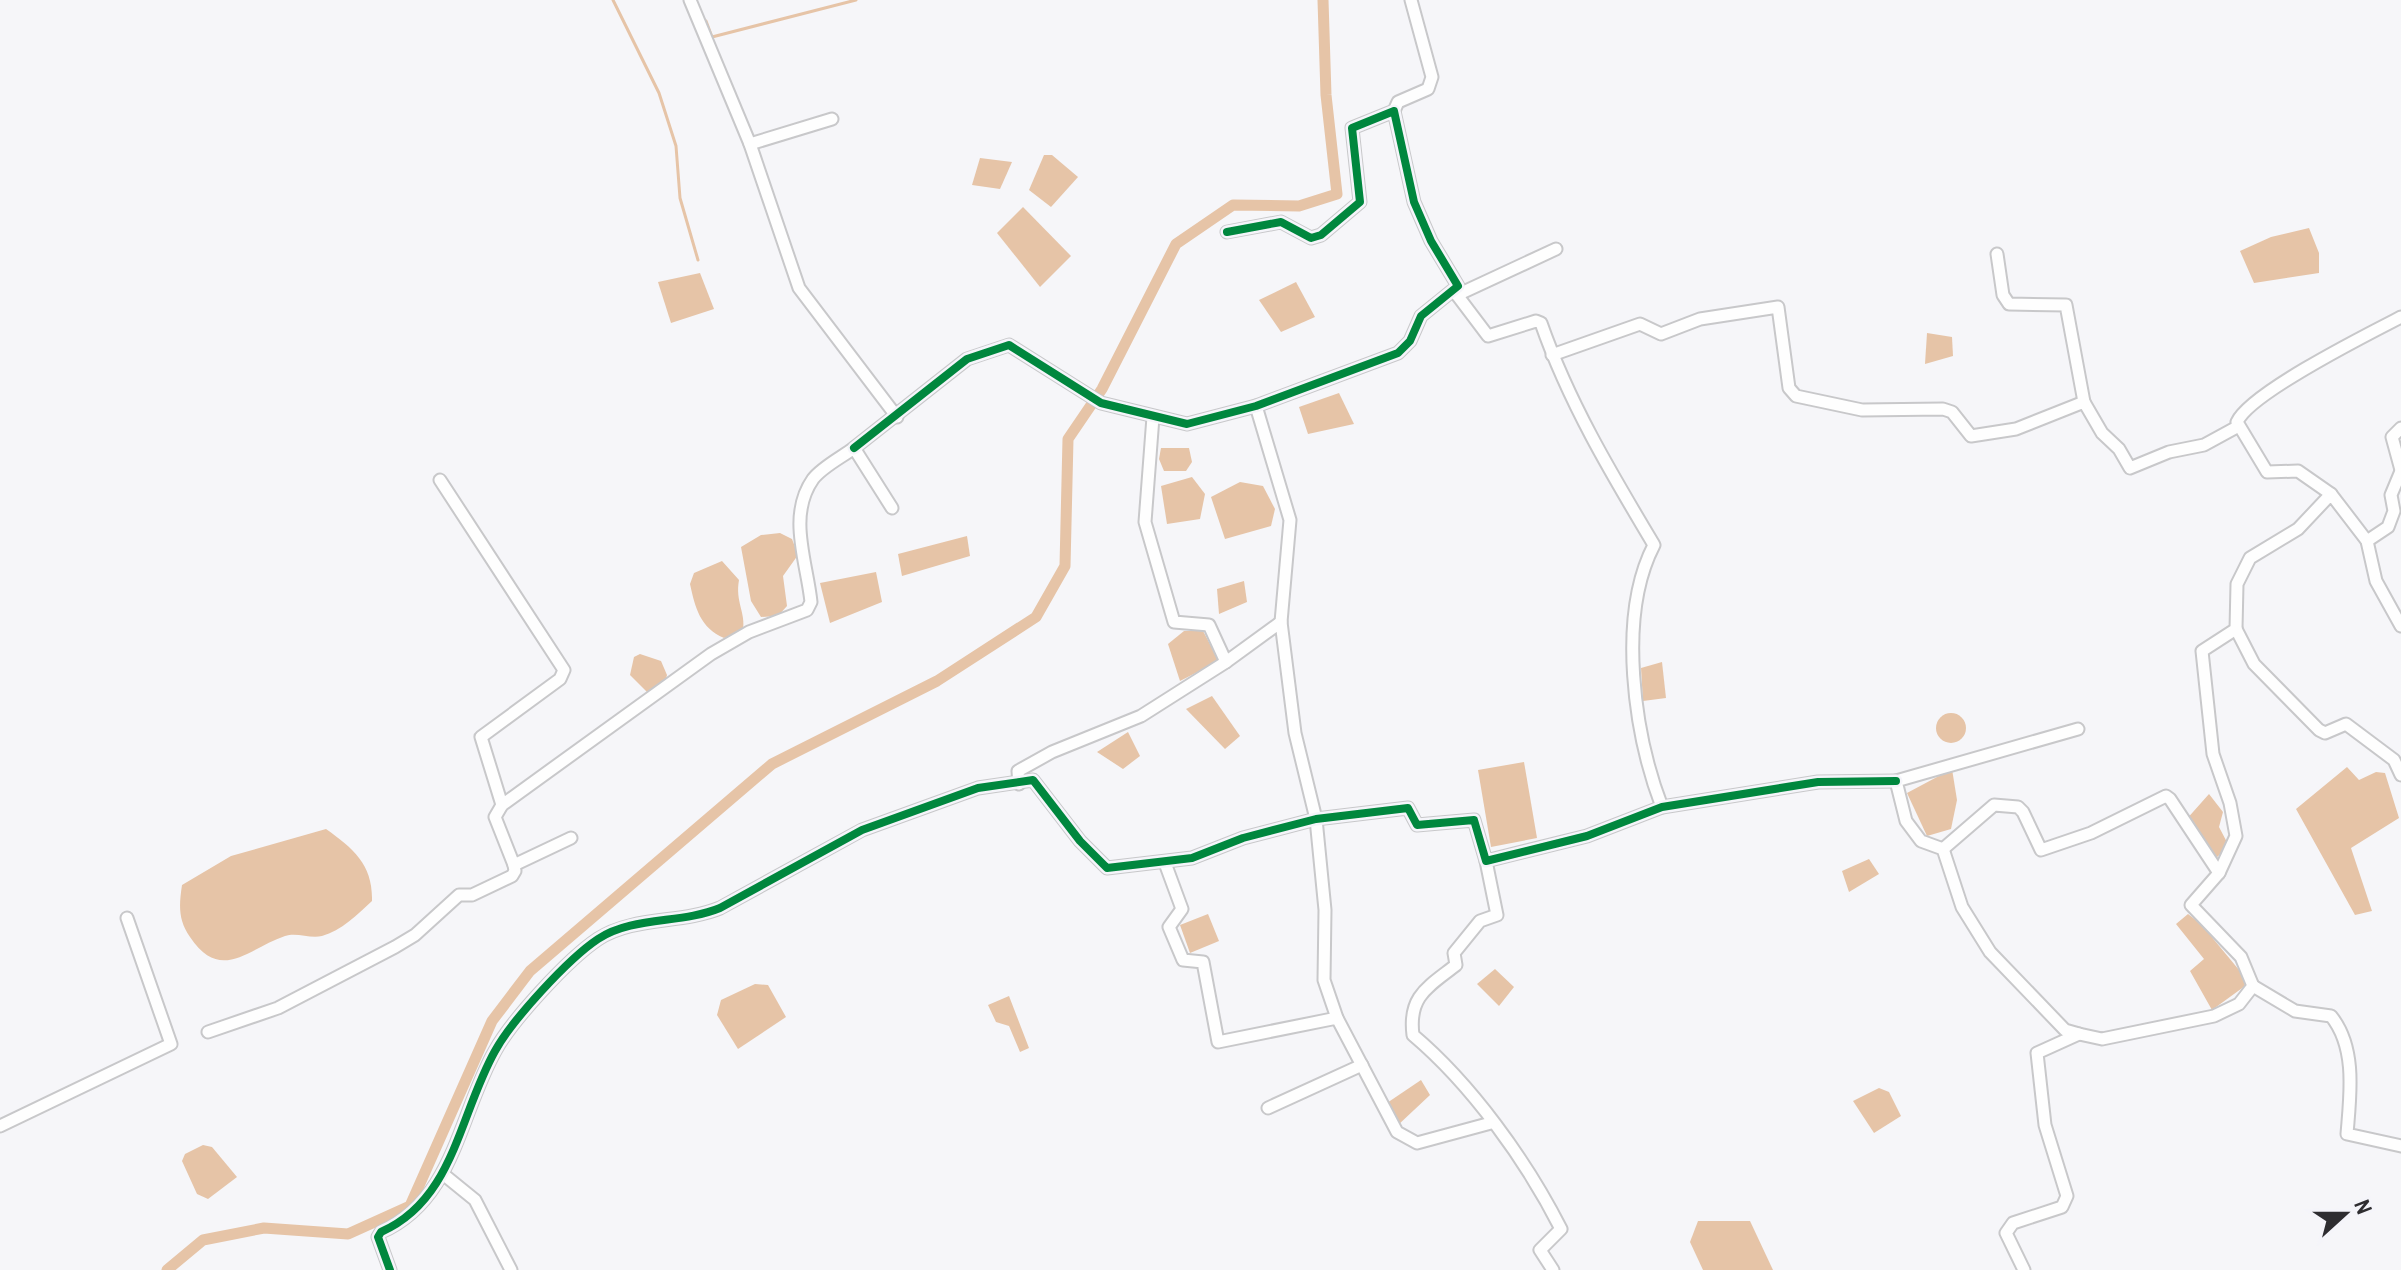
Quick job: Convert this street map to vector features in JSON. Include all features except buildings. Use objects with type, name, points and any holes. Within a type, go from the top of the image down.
[{"type":"street","points":[[690,0],[750,144],[799,288],[897,417]]},
{"type":"street","points":[[1411,0],[1431,84],[1398,102],[1394,111],[1414,202],[1431,241],[1458,282],[1456,293],[1488,336],[1536,321],[1541,323],[1584,428],[1654,545],[1640,571],[1636,597],[1635,679],[1652,780],[1662,807]]},
{"type":"street","points":[[1227,232],[1281,222],[1311,238],[1321,235],[1360,202],[1352,128],[1394,111]]},
{"type":"street","points":[[750,144],[832,119]]},
{"type":"street","points":[[208,1032],[278,1008],[415,935],[459,895],[472,895],[512,876],[514,865],[495,817],[502,805],[711,654],[749,632],[807,610],[811,602],[800,543],[801,505],[814,477],[897,417],[967,359],[1009,345],[1101,403],[1187,424],[1256,406],[1398,353],[1410,341],[1421,316],[1456,293],[1556,249]]},
{"type":"street","points":[[1997,254],[2005,301],[2066,305],[2084,402],[2102,433],[2119,449],[2130,468],[2169,452],[2204,445],[2237,427],[2247,408],[2401,317]]},
{"type":"street","points":[[1552,355],[1640,324],[1661,334],[1700,319],[1778,307],[1789,388],[1796,396],[1862,410],[1943,409],[1952,412],[1971,436],[2016,429],[2084,402]]},
{"type":"street","points":[[1256,406],[1290,520],[1281,622],[1295,733],[1316,819],[1325,910],[1324,980],[1337,1018],[1397,1132],[1417,1143],[1491,1123]]},
{"type":"street","points":[[1153,417],[1145,522],[1174,622],[1209,625],[1226,662]]},
{"type":"street","points":[[2237,427],[2267,472],[2298,471],[2331,494],[2367,541],[2376,581],[2401,625]]},
{"type":"street","points":[[2367,541],[2388,527],[2394,511],[2391,495],[2401,470],[2392,437],[2401,428]]},
{"type":"street","points":[[854,448],[892,508]]},
{"type":"street","points":[[440,480],[564,670],[560,679],[481,737],[502,805]]},
{"type":"street","points":[[2331,494],[2298,529],[2250,558],[2237,584],[2236,629],[2254,664],[2319,730],[2325,733],[2346,724],[2394,760],[2401,775]]},
{"type":"street","points":[[1019,784],[1018,771],[1064,746],[1141,716],[1226,662],[1281,622]]},
{"type":"street","points":[[2236,629],[2202,651],[2213,754],[2230,803],[2236,836],[2219,873],[2191,905],[2226,937],[2241,957],[2253,986],[2295,1011],[2331,1016],[2344,1037],[2349,1064],[2347,1134],[2401,1146]]},
{"type":"street","points":[[1486,861],[1587,836],[1662,807],[1818,782],[1896,781],[2078,729]]},
{"type":"street","points":[[390,1270],[378,1237],[381,1232],[419,1209],[443,1174],[496,1050],[556,977],[598,938],[644,922],[697,918],[770,883],[862,830],[978,788],[1033,780],[1080,841],[1107,868],[1165,863],[1316,819],[1408,808],[1417,825],[1474,820],[1497,915],[1480,921],[1454,953],[1456,965],[1416,999],[1410,1012],[1413,1035],[1439,1057],[1540,1187],[1561,1229],[1540,1250],[1553,1270]]},
{"type":"street","points":[[1896,781],[1906,821],[1921,841],[1943,849]]},
{"type":"street","points":[[1943,849],[1994,805],[2018,807],[2041,850],[2091,833],[2166,796],[2219,873]]},
{"type":"street","points":[[514,865],[571,838]]},
{"type":"street","points":[[1943,849],[1962,907],[1990,952],[2065,1030],[2102,1039],[2214,1016],[2239,1004],[2253,986]]},
{"type":"street","points":[[1165,863],[1182,912],[1169,927],[1183,960],[1203,962],[1218,1042],[1337,1018]]},
{"type":"street","points":[[0,1126],[171,1044],[127,918]]},
{"type":"street","points":[[2024,1270],[2006,1233],[2013,1223],[2062,1207],[2067,1196],[2045,1125],[2037,1053],[2079,1034]]},
{"type":"street","points":[[1268,1108],[1362,1065]]},
{"type":"street","points":[[443,1174],[475,1200],[511,1270]]},
{"type":"shaded area","points":[[1044,155],[1052,155],[1078,177],[1051,207],[1029,190]]},
{"type":"shaded area","points":[[980,158],[1012,162],[1000,189],[972,185]]},
{"type":"shaded area","points":[[1023,207],[1071,256],[1040,287],[997,233]]},
{"type":"shaded area","points":[[2309,228],[2319,253],[2319,273],[2254,283],[2240,251],[2271,237]]},
{"type":"shaded area","points":[[700,273],[714,309],[671,323],[658,282]]},
{"type":"shaded area","points":[[1296,282],[1315,317],[1281,332],[1259,300]]},
{"type":"shaded area","points":[[1927,333],[1952,337],[1953,356],[1925,364]]},
{"type":"shaded area","points":[[1339,393],[1354,424],[1308,434],[1299,407]]},
{"type":"shaded area","points":[[1161,448],[1189,448],[1192,462],[1186,471],[1164,471],[1159,459]]},
{"type":"shaded area","points":[[1192,477],[1205,494],[1200,519],[1167,524],[1161,486]]},
{"type":"shaded area","points":[[1240,482],[1263,486],[1275,509],[1271,526],[1225,539],[1211,497]]},
{"type":"shaded area","points":[[780,533],[792,539],[798,555],[783,576],[787,606],[778,616],[761,617],[751,601],[741,547],[761,535]]},
{"type":"shaded area","points":[[967,536],[970,556],[902,576],[898,554]]},
{"type":"shaded area","points":[[722,561],[739,580],[738,595],[744,624],[743,631],[724,638],[704,623],[690,584],[694,573]]},
{"type":"shaded area","points":[[876,572],[882,602],[830,623],[820,583]]},
{"type":"shaded area","points":[[1244,581],[1247,602],[1219,614],[1217,589]]},
{"type":"shaded area","points":[[1184,631],[1203,631],[1219,661],[1180,681],[1168,644]]},
{"type":"shaded area","points":[[640,654],[661,661],[667,675],[664,686],[648,693],[630,675],[634,657]]},
{"type":"shaded area","points":[[1662,662],[1666,698],[1643,701],[1641,668]]},
{"type":"shaded area","points":[[1212,696],[1240,736],[1225,749],[1186,709]]},
{"type":"shaded area","points":[[1951,713],[1957,714],[1965,722],[1965,734],[1957,742],[1951,743],[1945,742],[1937,734],[1936,728],[1937,722],[1945,714]]},
{"type":"shaded area","points":[[1128,732],[1140,756],[1123,769],[1097,752]]},
{"type":"shaded area","points":[[1524,762],[1537,838],[1491,847],[1478,770]]},
{"type":"shaded area","points":[[2347,767],[2359,780],[2376,772],[2385,773],[2399,818],[2351,848],[2372,911],[2355,915],[2296,809]]},
{"type":"shaded area","points":[[1952,769],[1957,800],[1951,829],[1927,836],[1907,793]]},
{"type":"shaded area","points":[[2209,794],[2223,812],[2219,827],[2229,846],[2215,859],[2185,821]]},
{"type":"shaded area","points":[[326,829],[360,859],[369,877],[372,901],[329,934],[285,936],[235,959],[213,958],[201,951],[186,931],[181,918],[182,885],[231,856]]},
{"type":"shaded area","points":[[1869,859],[1879,874],[1849,892],[1842,871]]},
{"type":"shaded area","points":[[1208,914],[1219,941],[1190,953],[1180,925]]},
{"type":"shaded area","points":[[2188,914],[2201,924],[2244,976],[2245,986],[2212,1010],[2190,971],[2204,959],[2176,924]]},
{"type":"shaded area","points":[[1495,969],[1514,987],[1499,1006],[1477,984]]},
{"type":"shaded area","points":[[755,984],[768,985],[786,1017],[738,1049],[717,1015],[721,1000]]},
{"type":"shaded area","points":[[1009,996],[1029,1048],[1020,1052],[1009,1026],[996,1022],[988,1005]]},
{"type":"shaded area","points":[[1421,1080],[1430,1095],[1397,1126],[1384,1105]]},
{"type":"shaded area","points":[[1879,1088],[1889,1092],[1901,1116],[1874,1133],[1853,1101]]},
{"type":"shaded area","points":[[203,1145],[212,1147],[237,1177],[208,1199],[197,1194],[182,1161],[185,1154]]},
{"type":"shaded area","points":[[1698,1221],[1750,1221],[1773,1270],[1703,1270],[1690,1242]]},
{"type":"waterway","points":[[613,0],[659,93],[676,146],[680,198],[698,260]]},
{"type":"waterway","points":[[706,21],[712,37],[856,0]]},
{"type":"waterway","points":[[167,1270],[203,1240],[264,1228],[348,1234],[410,1206],[492,1021],[530,971],[772,764],[937,681],[1036,617],[1065,566],[1068,439],[1102,389],[1176,244],[1233,205],[1299,206],[1337,194],[1326,95],[1323,0]]},
{"type":"cycle path","points":[[854,448],[967,359],[1009,345],[1101,403],[1187,424],[1256,406],[1398,353],[1410,341],[1421,316],[1458,286],[1431,241],[1414,202],[1394,111],[1352,128],[1360,202],[1321,235],[1311,238],[1281,222],[1227,232]]},
{"type":"cycle path","points":[[390,1270],[378,1237],[381,1232],[405,1218],[425,1199],[452,1154],[483,1076],[503,1038],[542,991],[586,948],[626,927],[720,908],[862,830],[978,788],[1033,780],[1080,841],[1107,868],[1192,858],[1243,838],[1316,819],[1408,808],[1417,825],[1474,820],[1486,861],[1587,836],[1662,807],[1818,782],[1896,781]]}]
